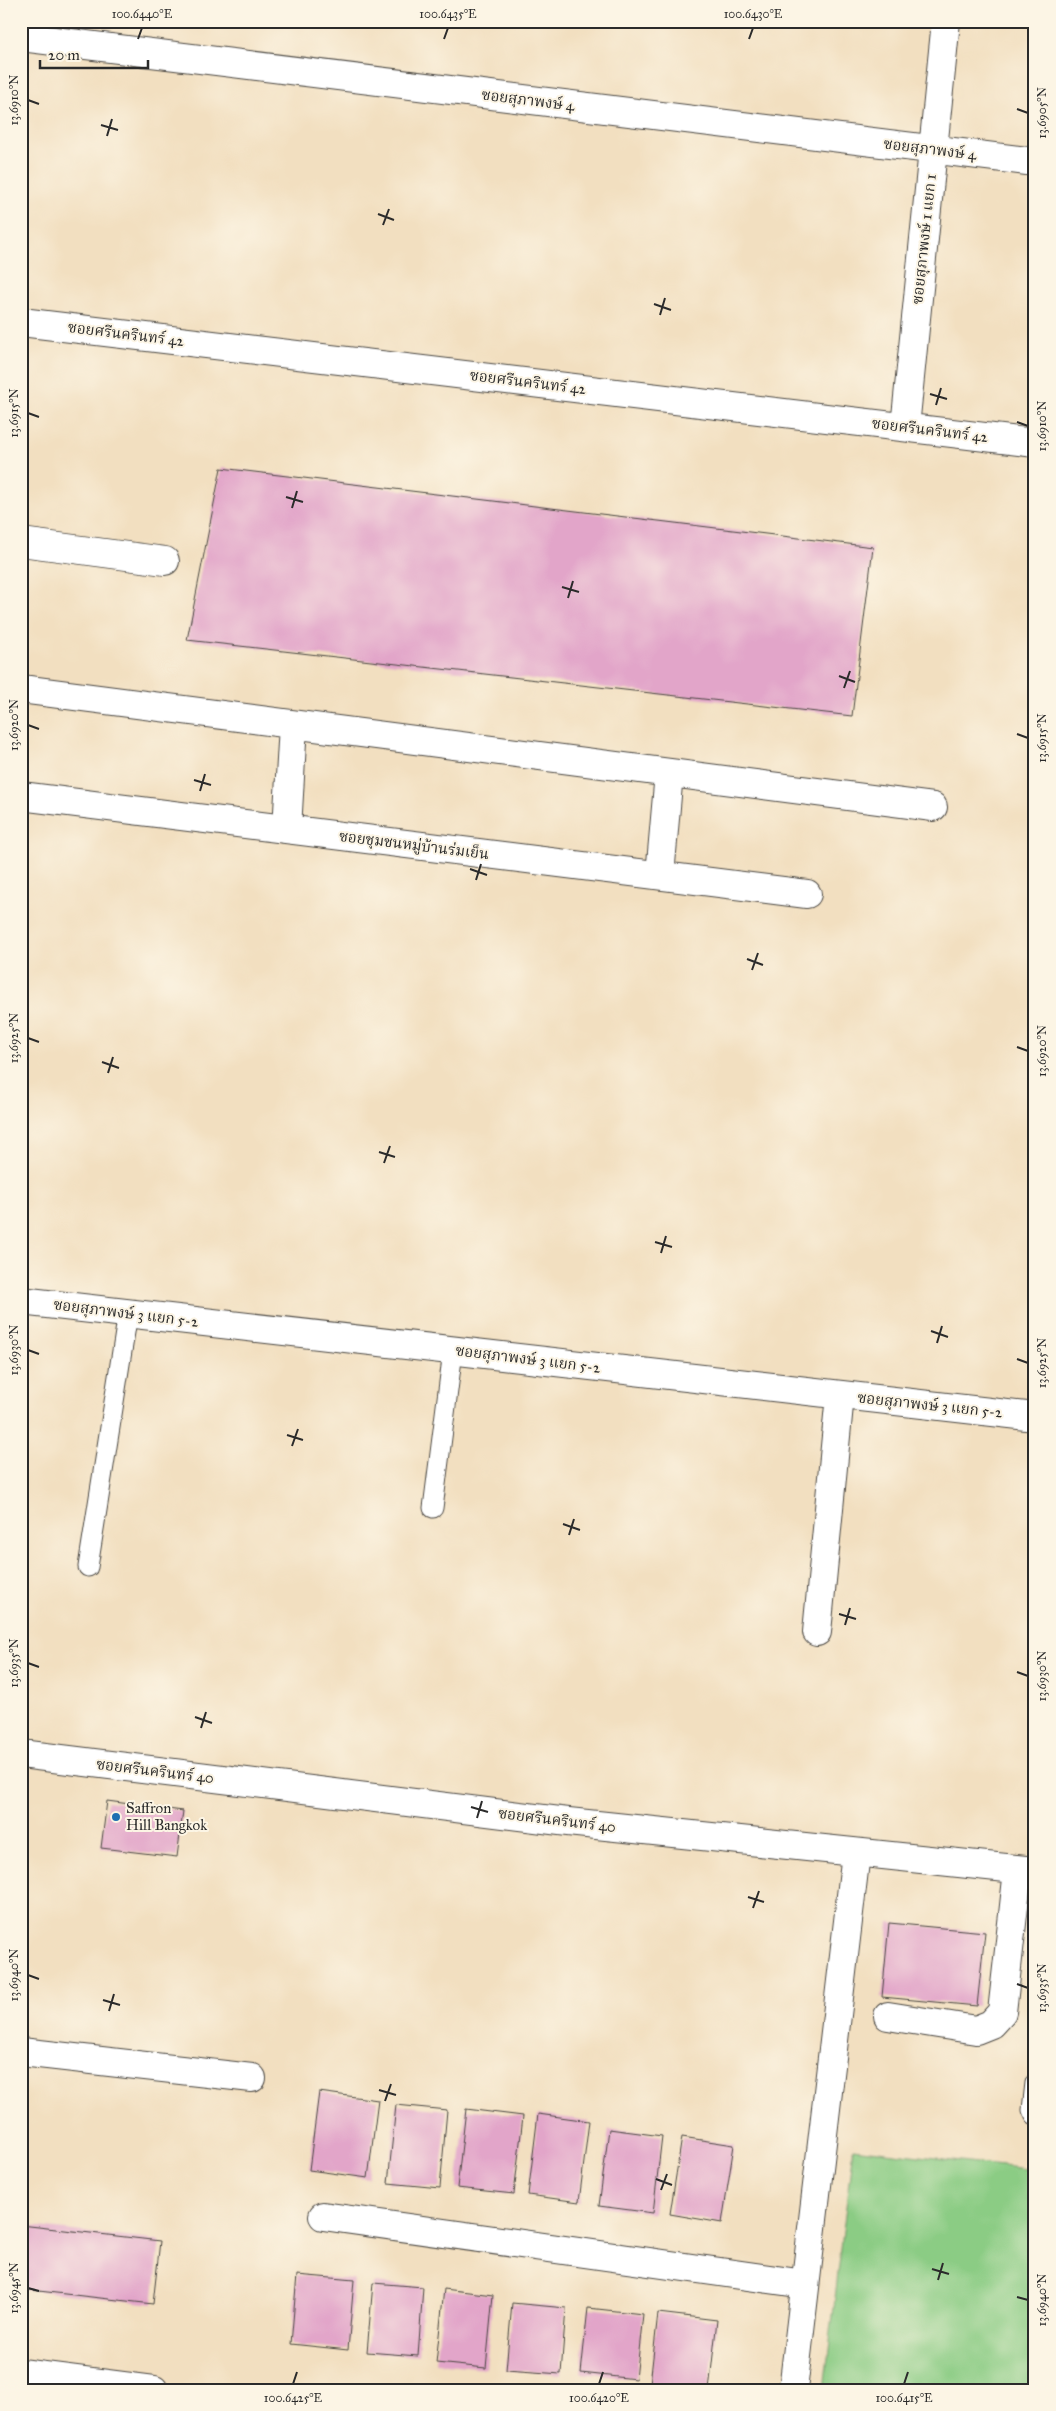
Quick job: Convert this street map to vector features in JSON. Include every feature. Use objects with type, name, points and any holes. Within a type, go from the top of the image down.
[{"type":"street","name":"ซอยสุภาพงษ์ 1 แยก 1","points":[[905,427],[946,21]]},
{"type":"street","name":"ซอยสุภาพงษ์ 4","points":[[21,37],[1035,162]]},
{"type":"street","name":"ซอยศรีนครินทร์ 42","points":[[21,322],[1035,442]]},
{"type":"street","points":[[21,542],[165,562]]},
{"type":"street","points":[[21,689],[933,807]]},
{"type":"street","points":[[287,829],[293,725]]},
{"type":"street","points":[[660,875],[669,773]]},
{"type":"street","name":"ซอยชุมชนหมู่บ้านร่มเย็น","points":[[21,796],[807,894]]},
{"type":"street","name":"ซอยสุภาพงษ์ 3 แยก 5-2","points":[[21,1301],[1035,1417]]},
{"type":"street","points":[[817,1632],[840,1395]]},
{"type":"street","name":"ซอยศรีนครินทร์ 40","points":[[21,1754],[568,1822],[1026,1870]]},
{"type":"street","points":[[793,2390],[856,1853]]},
{"type":"street","points":[[888,2016],[976,2030],[990,2024],[1002,2012],[1026,1870]]},
{"type":"street","points":[[21,2052],[252,2078]]},
{"type":"street","points":[[322,2216],[805,2284]]},
{"type":"street","points":[[21,2373],[154,2390]]},
{"type":"lane","points":[[88,1567],[128,1313]]},
{"type":"lane","points":[[433,1508],[454,1351]]},
{"type":"lane","points":[[1035,2083],[1032,2110],[1035,2116]]},
{"type":"green space","points":[[853,2148],[1035,2170],[1035,2390],[824,2390]]},
{"type":"building","points":[[221,468],[873,547],[852,716],[187,640]]},
{"type":"building","points":[[107,1801],[183,1811],[177,1857],[101,1848]]},
{"type":"building","points":[[889,1923],[985,1932],[977,2006],[882,1997]]},
{"type":"building","points":[[319,2092],[378,2100],[368,2178],[309,2170]]},
{"type":"building","points":[[396,2105],[447,2110],[440,2188],[388,2183]]},
{"type":"building","points":[[466,2109],[523,2116],[514,2194],[457,2188]]},
{"type":"building","points":[[538,2114],[589,2121],[579,2202],[528,2195]]},
{"type":"building","points":[[609,2129],[662,2136],[653,2213],[599,2206]]},
{"type":"building","points":[[682,2137],[734,2145],[722,2223],[670,2214]]},
{"type":"building","points":[[21,2225],[160,2241],[153,2304],[21,2289]]},
{"type":"building","points":[[297,2275],[354,2280],[348,2350],[291,2344]]},
{"type":"building","points":[[373,2283],[423,2287],[418,2356],[367,2352]]},
{"type":"building","points":[[444,2289],[493,2295],[486,2368],[436,2363]]},
{"type":"building","points":[[512,2303],[566,2308],[561,2374],[506,2370]]},
{"type":"building","points":[[588,2308],[643,2314],[636,2379],[581,2373]]},
{"type":"building","points":[[658,2313],[717,2320],[709,2390],[650,2384]]},
{"type":"place","name":"Saffron Hill Bangkok","points":[[116,1817]]}]
